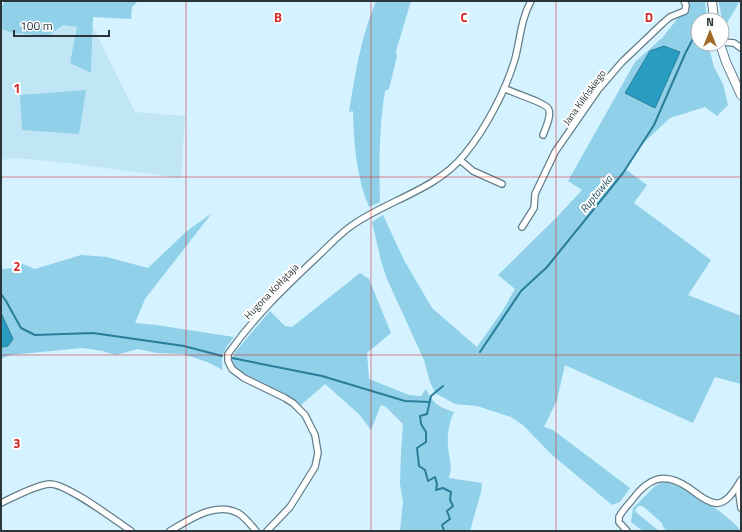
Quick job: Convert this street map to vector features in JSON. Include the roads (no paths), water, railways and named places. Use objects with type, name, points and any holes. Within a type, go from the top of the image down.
[{"type":"main road","points":[[712,1],[713,12]]},
{"type":"main road","points":[[723,52],[726,62],[741,95]]},
{"type":"street","name":"Hugona Kołłątaja","points":[[267,531],[290,507],[315,467],[318,453],[316,435],[305,415],[293,403],[244,378],[232,369],[228,361],[228,354],[262,310],[346,230],[364,218],[438,179],[460,160],[474,142],[504,88],[515,59],[524,18],[531,1]]},
{"type":"street","name":"Jana Kilińskiego","points":[[522,226],[534,208],[535,194],[555,152],[598,90],[622,62],[670,17],[685,11],[686,5],[684,1]]},
{"type":"street","points":[[730,44],[741,48]]},
{"type":"street","points":[[504,88],[511,93],[544,103],[548,107],[550,110],[543,134]]},
{"type":"street","points":[[460,160],[474,172],[502,184]]},
{"type":"street","points":[[627,531],[619,522],[619,517],[638,491],[652,480],[661,478],[680,482],[715,504],[721,503],[734,492],[741,480]]},
{"type":"street","points":[[741,480],[741,508]]},
{"type":"street","points":[[1,503],[44,485],[55,484],[68,489],[131,531]]},
{"type":"street","points":[[170,531],[200,514],[218,510],[232,511],[238,514],[256,531]]},
{"type":"waterway","name":"Ruptawka","points":[[480,352],[521,291],[547,267],[623,173],[654,125],[690,44]]},
{"type":"waterway","points":[[1,294],[21,328],[35,335],[93,333],[184,346],[222,356]]},
{"type":"waterway","points":[[232,358],[322,376],[405,401],[430,402]]},
{"type":"waterway","name":"Ruptawka","points":[[443,386],[431,396],[427,414],[420,416],[421,424],[426,432],[426,442],[417,448],[419,466],[425,470],[428,481],[435,477],[437,484],[436,490],[443,488],[451,492],[450,500],[453,506],[447,511],[450,519],[442,525],[444,531]]}]
